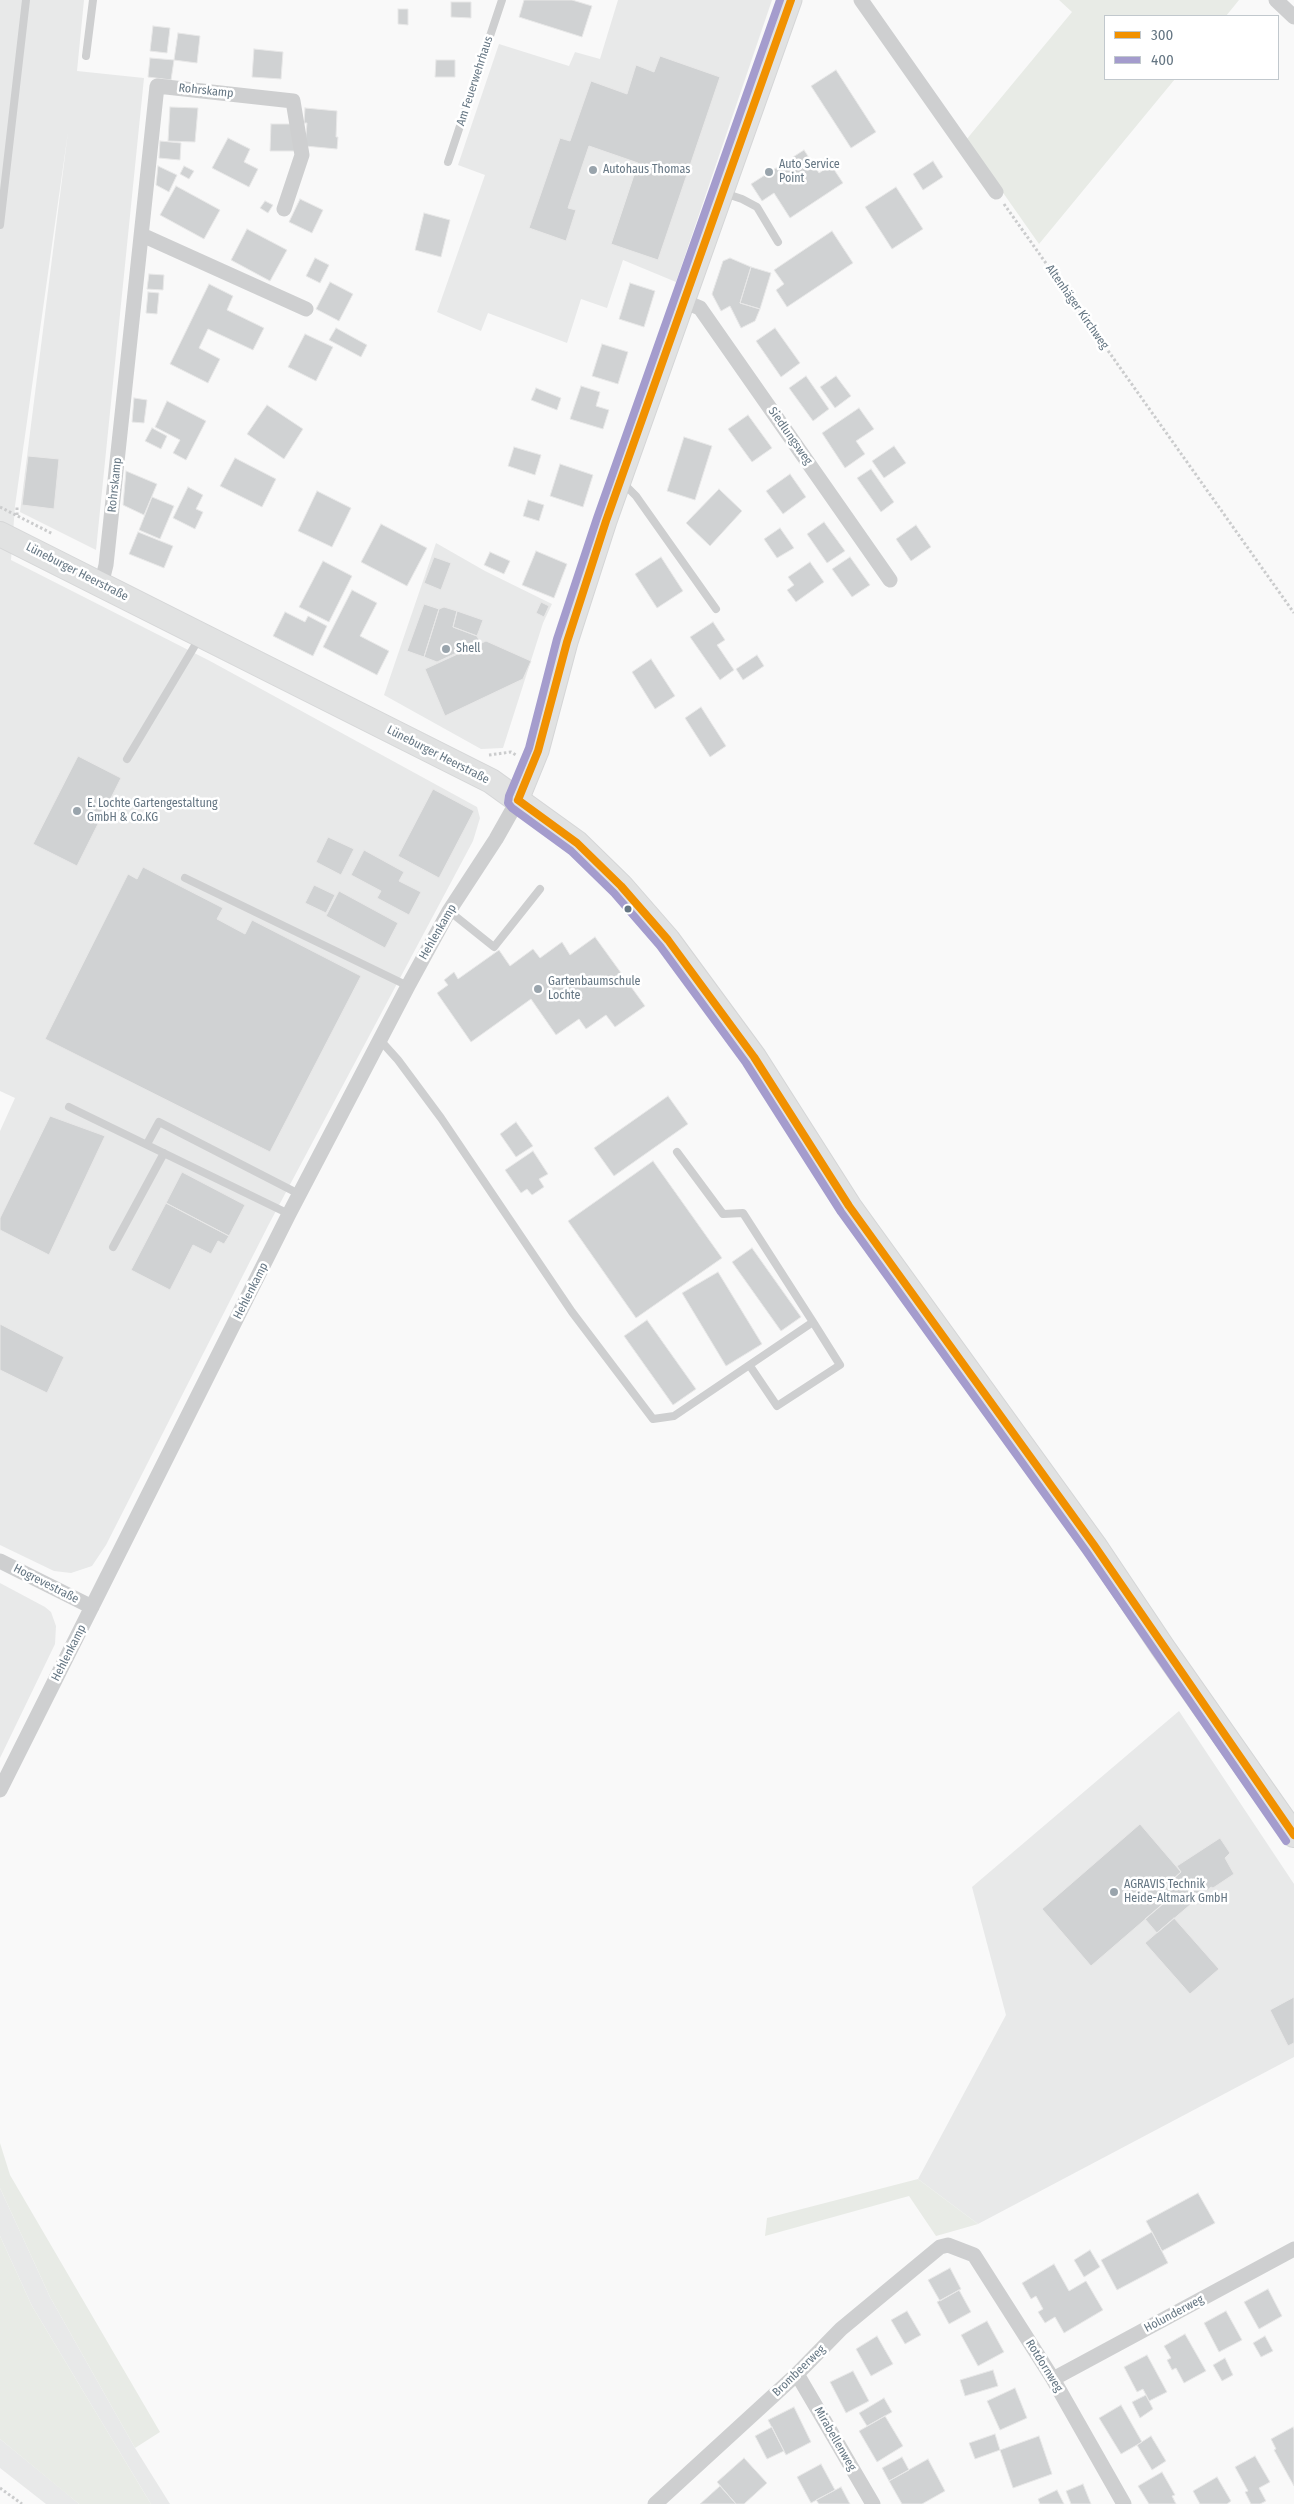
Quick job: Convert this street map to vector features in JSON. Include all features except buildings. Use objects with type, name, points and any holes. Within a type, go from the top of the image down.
[{"type":"main road","name":"Lüneburger Heerstraße","points":[[0,534],[491,781],[577,843],[621,886],[668,940],[754,1057],[849,1206],[1094,1545],[1163,1648],[1294,1835]]},
{"type":"street","points":[[518,800],[535,759],[567,642],[620,480],[791,0]]},
{"type":"street","points":[[861,0],[996,192]]},
{"type":"street","points":[[1276,0],[1294,16]]},
{"type":"street","name":"Rohrskamp","points":[[101,584],[106,565],[157,86],[293,101],[302,155],[284,209]]},
{"type":"street","points":[[142,235],[306,310]]},
{"type":"street","name":"Siedlungsweg","points":[[683,301],[700,308],[890,580]]},
{"type":"street","name":"Hehlenkamp","points":[[0,1790],[299,1194],[449,911],[496,839],[518,800]]},
{"type":"street","name":"Hogrevestraße","points":[[0,1561],[92,1607]]},
{"type":"street","name":"Brombeerweg","points":[[656,2504],[797,2374],[841,2329],[940,2248],[948,2245]]},
{"type":"street","name":"Rotdornweg","points":[[948,2245],[974,2255],[1053,2379],[1124,2504]]},
{"type":"street","name":"Holunderweg","points":[[1053,2379],[1294,2249]]},
{"type":"street","name":"Mirabellenweg","points":[[797,2374],[873,2504]]},
{"type":"lane","points":[[0,225],[26,0]]},
{"type":"lane","points":[[86,56],[93,0]]},
{"type":"lane","name":"Am Feuerwehrhaus","points":[[448,162],[502,0]]},
{"type":"lane","points":[[722,192],[757,207],[778,242]]},
{"type":"lane","points":[[620,480],[636,496],[716,609]]},
{"type":"lane","points":[[127,759],[201,635]]},
{"type":"lane","points":[[185,878],[408,986]]},
{"type":"lane","points":[[449,911],[494,947],[540,889]]},
{"type":"lane","points":[[380,1040],[398,1060],[440,1118],[572,1312],[653,1419],[674,1416],[813,1322]]},
{"type":"lane","points":[[69,1106],[289,1214]]},
{"type":"lane","points":[[147,1144],[159,1122],[299,1194]]},
{"type":"lane","points":[[677,1152],[723,1214],[743,1213],[840,1365],[777,1406],[750,1366]]},
{"type":"lane","points":[[113,1247],[164,1153]]},
{"type":"path","name":"Altenhäger Kirchweg","points":[[996,192],[1294,614]]},
{"type":"path","points":[[0,2488],[22,2504]]},
{"type":"shaded area","points":[[0,0],[84,0],[77,71],[144,78],[96,550],[20,512],[68,132],[15,506],[11,560],[210,661],[477,807],[480,818],[473,841],[269,1224],[106,1545],[92,1566],[71,1573],[54,1571],[0,1545],[0,1131],[15,1098],[0,1091]]},
{"type":"shaded area","name":"Autohaus Thomas","points":[[618,0],[772,0],[676,282],[623,260],[607,308],[581,299],[567,343],[488,313],[481,331],[437,312],[485,175],[458,165],[499,44],[569,66],[575,52],[600,59]]},
{"type":"shaded area","points":[[1059,0],[1239,0],[1227,15],[1104,15],[1104,80],[1174,80],[1039,244],[966,140],[1072,12]]},
{"type":"shaded area","points":[[436,543],[485,571],[552,604],[543,623],[503,748],[481,749],[384,695]]},
{"type":"shaded area","points":[[0,1583],[45,1607],[51,1612],[56,1626],[55,1644],[0,1758]]},
{"type":"shaded area","points":[[1179,1711],[1294,1884],[1294,2057],[978,2224],[918,2179],[1006,2015],[972,1887]]},
{"type":"shaded area","points":[[0,2143],[10,2175],[160,2432],[135,2448],[50,2297],[0,2188]]},
{"type":"shaded area","points":[[918,2179],[978,2224],[936,2236],[909,2196],[765,2236],[767,2218]]},
{"type":"shaded area","points":[[0,2188],[50,2297],[135,2448],[170,2504],[151,2504],[32,2306],[0,2236]]},
{"type":"shaded area","points":[[0,2236],[32,2306],[151,2504],[79,2504],[0,2439]]},
{"type":"shaded area","points":[[0,2439],[79,2504],[46,2504],[0,2468]]},
{"type":"transit line","name":"400","points":[[780,0],[597,518],[557,639],[529,748],[509,796],[508,803],[512,808],[571,851],[614,893],[660,946],[746,1063],[841,1212],[1086,1551],[1286,1841]]},
{"type":"transit line","name":"300","points":[[518,800],[538,751],[567,642],[606,521],[791,0]]},
{"type":"transit line","name":"300","points":[[518,800],[577,843],[621,886],[668,940],[754,1057],[849,1206],[1094,1545],[1294,1835]]},
{"type":"place","name":"Autohaus Thomas","points":[[593,170]]},
{"type":"place","name":"Auto Service Point","points":[[769,172]]},
{"type":"place","name":"Shell","points":[[446,649]]},
{"type":"place","name":"E. Lochte Gartengestaltung GmbH & Co.KG","points":[[77,811]]},
{"type":"place","name":"Gartenbaumschule Lochte","points":[[538,989]]},
{"type":"place","name":"AGRAVIS Technik Heide-Altmark GmbH","points":[[1114,1892]]}]
